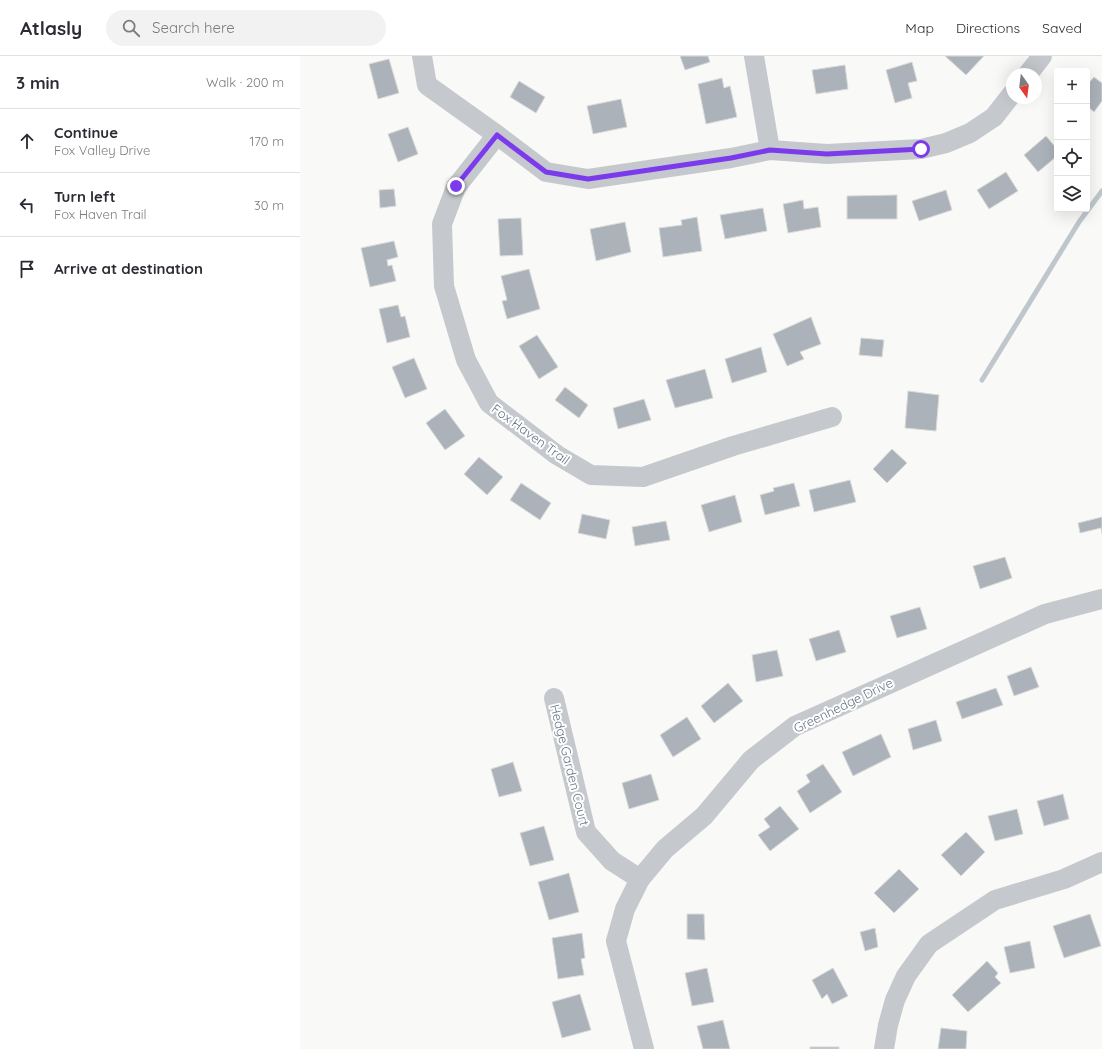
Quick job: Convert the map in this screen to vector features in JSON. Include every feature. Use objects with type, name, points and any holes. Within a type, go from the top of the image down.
[{"type":"street","points":[[422,56],[427,85],[546,172],[588,179],[731,158],[770,150],[827,154],[921,149],[946,143],[970,133],[994,117],[1006,102]]},
{"type":"street","points":[[754,56],[770,150]]},
{"type":"street","points":[[1033,68],[1042,56]]},
{"type":"street","name":"Fox Haven Trail","points":[[497,135],[456,186],[442,224],[444,286],[466,360],[489,403],[557,455],[591,475],[643,477],[733,446],[832,417]]},
{"type":"street","name":"Greenhedge Drive","points":[[644,1049],[616,941],[625,909],[640,879],[665,849],[704,816],[751,760],[795,726],[1045,614],[1102,599]]},
{"type":"street","name":"Hedge Garden Court","points":[[554,698],[586,832],[612,861],[640,879]]},
{"type":"street","points":[[884,1049],[888,1025],[895,1000],[906,976],[929,944],[995,900],[1064,879],[1102,862]]},
{"type":"building","points":[[680,56],[708,56],[710,62],[685,70]]},
{"type":"building","points":[[945,56],[984,56],[966,75]]},
{"type":"building","points":[[389,59],[399,93],[378,99],[369,64]]},
{"type":"building","points":[[912,62],[917,81],[908,83],[912,98],[895,103],[886,70]]},
{"type":"building","points":[[845,65],[848,89],[816,94],[812,70]]},
{"type":"building","points":[[1094,77],[1102,83],[1102,101],[1094,112],[1090,109],[1090,82]]},
{"type":"building","points":[[722,78],[724,88],[730,86],[737,117],[706,124],[698,84]]},
{"type":"building","points":[[519,81],[545,97],[536,113],[510,97]]},
{"type":"building","points":[[621,99],[627,127],[593,134],[587,106]]},
{"type":"building","points":[[408,127],[418,154],[398,162],[388,134]]},
{"type":"building","points":[[1046,136],[1054,145],[1054,159],[1038,172],[1024,155]]},
{"type":"building","points":[[1006,172],[1018,191],[989,209],[977,190]]},
{"type":"building","points":[[394,189],[396,206],[380,208],[379,190]]},
{"type":"building","points":[[946,190],[952,210],[919,221],[912,201]]},
{"type":"building","points":[[897,195],[897,219],[847,219],[847,196]]},
{"type":"building","points":[[803,200],[804,209],[818,207],[821,227],[788,233],[783,204]]},
{"type":"building","points":[[763,208],[767,231],[725,239],[720,215]]},
{"type":"building","points":[[697,217],[702,251],[663,257],[659,228],[682,225],[681,220]]},
{"type":"building","points":[[521,218],[523,255],[500,256],[498,219]]},
{"type":"building","points":[[625,222],[631,252],[596,261],[590,229]]},
{"type":"building","points":[[394,241],[398,257],[387,260],[388,266],[392,265],[396,281],[370,287],[361,248]]},
{"type":"building","points":[[529,269],[540,309],[507,319],[502,301],[507,300],[501,276]]},
{"type":"building","points":[[398,305],[401,317],[405,316],[410,337],[387,343],[379,309]]},
{"type":"building","points":[[811,317],[821,344],[800,352],[804,359],[787,366],[773,334]]},
{"type":"building","points":[[537,335],[558,367],[539,379],[519,346]]},
{"type":"building","points":[[861,338],[884,340],[882,357],[859,355]]},
{"type":"building","points":[[761,347],[767,372],[732,383],[725,359]]},
{"type":"building","points":[[414,358],[427,389],[405,398],[392,367]]},
{"type":"building","points":[[705,369],[713,398],[675,408],[666,380]]},
{"type":"building","points":[[565,387],[588,405],[579,418],[555,400]]},
{"type":"building","points":[[908,391],[939,395],[936,431],[905,428]]},
{"type":"building","points":[[644,399],[651,420],[618,429],[613,408]]},
{"type":"building","points":[[445,409],[465,436],[445,450],[426,423]]},
{"type":"building","points":[[892,449],[907,463],[887,483],[873,469]]},
{"type":"building","points":[[479,457],[503,477],[487,495],[464,474]]},
{"type":"building","points":[[850,480],[856,502],[814,512],[809,490]]},
{"type":"building","points":[[521,483],[551,503],[540,520],[510,500]]},
{"type":"building","points":[[794,483],[800,506],[765,515],[760,495],[774,491],[773,488]]},
{"type":"building","points":[[735,495],[742,522],[709,532],[701,505]]},
{"type":"building","points":[[582,514],[610,520],[606,539],[578,533]]},
{"type":"building","points":[[1102,517],[1102,534],[1101,528],[1080,533],[1078,523]]},
{"type":"building","points":[[666,521],[670,540],[635,546],[632,527]]},
{"type":"building","points":[[1005,557],[1012,578],[980,589],[973,566]]},
{"type":"building","points":[[920,607],[927,629],[897,638],[890,616]]},
{"type":"building","points":[[839,630],[846,652],[816,661],[809,639]]},
{"type":"building","points":[[777,650],[783,676],[756,682],[752,655]]},
{"type":"building","points":[[1031,667],[1039,687],[1014,696],[1007,676]]},
{"type":"building","points":[[728,683],[743,701],[714,723],[701,706]]},
{"type":"building","points":[[996,688],[1003,705],[962,719],[956,702]]},
{"type":"building","points":[[687,717],[701,739],[673,757],[660,735]]},
{"type":"building","points":[[936,720],[942,741],[913,750],[908,729]]},
{"type":"building","points":[[881,734],[891,757],[853,776],[842,752]]},
{"type":"building","points":[[513,762],[522,791],[499,797],[491,769]]},
{"type":"building","points":[[823,764],[842,792],[810,813],[797,791],[810,782],[806,775]]},
{"type":"building","points":[[651,774],[659,800],[629,809],[622,783]]},
{"type":"building","points":[[1063,794],[1069,819],[1044,826],[1037,801]]},
{"type":"building","points":[[780,806],[799,829],[770,851],[758,835],[770,827],[764,819]]},
{"type":"building","points":[[1017,809],[1023,834],[995,841],[988,816]]},
{"type":"building","points":[[544,826],[554,860],[530,866],[520,833]]},
{"type":"building","points":[[966,832],[985,852],[961,876],[941,855]]},
{"type":"building","points":[[899,869],[919,889],[894,913],[874,893]]},
{"type":"building","points":[[569,873],[579,912],[549,920],[538,882]]},
{"type":"building","points":[[687,914],[704,914],[705,940],[687,939]]},
{"type":"building","points":[[1090,914],[1101,946],[1064,958],[1053,926]]},
{"type":"building","points":[[875,928],[878,947],[865,951],[860,932]]},
{"type":"building","points":[[582,933],[585,958],[581,959],[584,975],[558,979],[552,938]]},
{"type":"building","points":[[1030,941],[1035,968],[1010,973],[1004,947]]},
{"type":"building","points":[[987,961],[998,973],[995,977],[1001,983],[968,1012],[952,995]]},
{"type":"building","points":[[707,968],[714,1002],[692,1006],[685,973]]},
{"type":"building","points":[[833,968],[848,996],[832,1004],[827,994],[822,999],[812,980]]},
{"type":"building","points":[[580,994],[591,1030],[562,1038],[552,1002]]},
{"type":"building","points":[[723,1020],[730,1049],[703,1049],[697,1026]]},
{"type":"building","points":[[941,1028],[967,1031],[966,1049],[938,1049]]},
{"type":"building","points":[[810,1047],[839,1047],[839,1049],[810,1049]]},
{"type":"waterway","points":[[982,380],[1079,222],[1102,191]]},
{"type":"route","points":[[456,186],[497,135],[517,152],[546,172],[588,179],[731,158],[770,150],[827,154],[921,149]]}]
